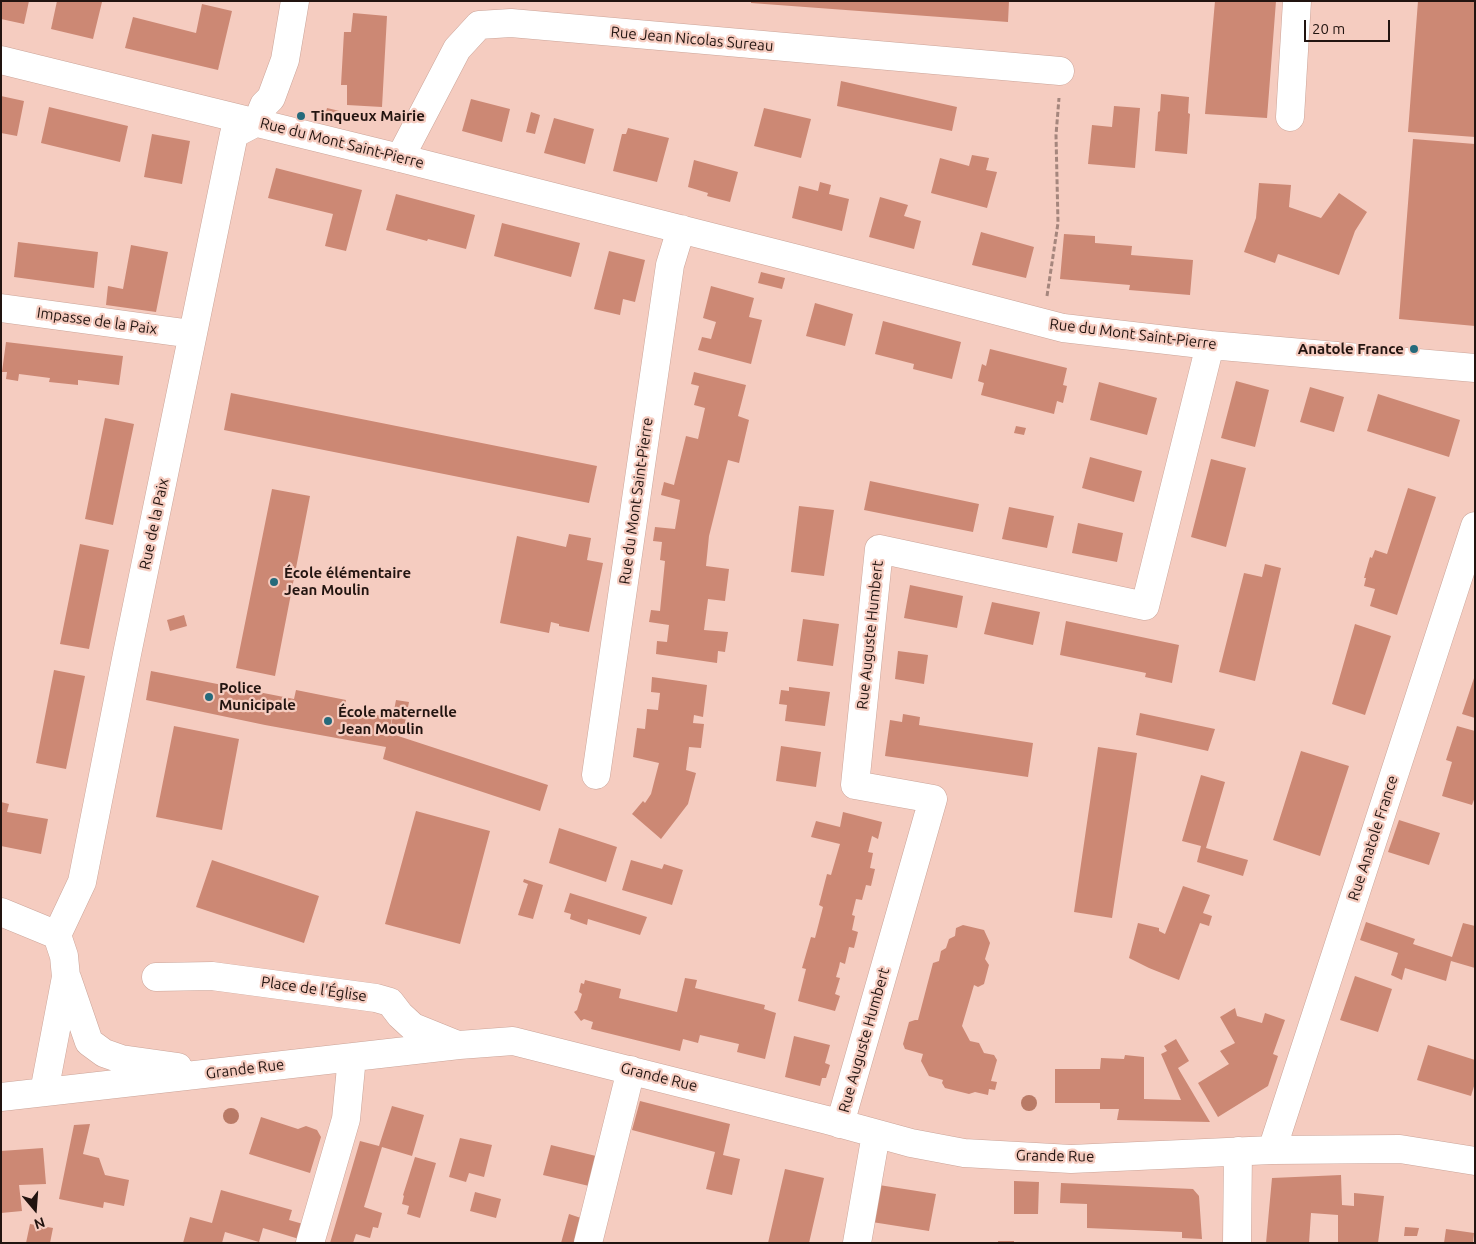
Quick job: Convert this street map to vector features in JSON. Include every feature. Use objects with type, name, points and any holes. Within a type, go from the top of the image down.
[{"type":"street","points":[[257,122],[264,105],[271,98],[285,60],[295,1]]},
{"type":"street","points":[[1290,117],[1297,1]]},
{"type":"street","name":"Rue Jean Nicolas Sureau","points":[[400,158],[457,49],[479,25],[511,23],[1060,71]]},
{"type":"street","name":"Rue du Mont Saint-Pierre","points":[[1,60],[682,229],[1063,328],[1210,344],[1475,368]]},
{"type":"street","name":"Rue de la Paix","points":[[57,935],[82,882],[234,134],[257,122]]},
{"type":"street","name":"Rue du Mont Saint-Pierre","points":[[596,775],[670,265],[682,229]]},
{"type":"street","name":"Impasse de la Paix","points":[[1,308],[192,334]]},
{"type":"street","name":"Rue Auguste Humbert","points":[[840,1124],[933,800],[855,785],[879,549],[1145,606],[1210,344]]},
{"type":"street","name":"Rue Anatole France","points":[[1272,1150],[1475,526]]},
{"type":"street","points":[[1,912],[57,935],[64,956],[66,977],[88,1042],[104,1053],[121,1059],[216,1073]]},
{"type":"street","name":"Place de l'Église","points":[[156,977],[212,976],[376,998],[390,1002],[413,1027],[458,1045]]},
{"type":"street","points":[[44,1092],[66,977]]},
{"type":"street","name":"Grande Rue","points":[[1,1096],[458,1045],[512,1041],[911,1143],[964,1153],[1071,1159],[1272,1150],[1400,1149],[1475,1161]]},
{"type":"street","points":[[310,1243],[346,1119],[352,1057]]},
{"type":"street","points":[[588,1243],[631,1070]]},
{"type":"street","points":[[857,1243],[876,1134]]},
{"type":"street","points":[[1237,1243],[1238,1152]]},
{"type":"path","points":[[1045,324],[1047,296],[1058,224],[1056,135],[1060,71]]},
{"type":"building","points":[[1,1],[29,1],[24,24],[1,19]]},
{"type":"building","points":[[57,1],[102,2],[93,39],[51,29]]},
{"type":"building","points":[[751,1],[1009,1],[1008,22],[751,3]]},
{"type":"building","points":[[1215,1],[1276,1],[1267,118],[1205,114]]},
{"type":"building","points":[[1418,1],[1475,1],[1475,137],[1408,132]]},
{"type":"building","points":[[202,4],[232,11],[218,70],[125,48],[133,17],[196,33]]},
{"type":"building","points":[[353,13],[387,16],[382,107],[347,105],[347,85],[341,85],[344,32],[351,32]]},
{"type":"building","points":[[841,81],[957,107],[952,131],[837,106]]},
{"type":"building","points":[[1161,94],[1189,97],[1188,113],[1190,114],[1187,154],[1155,151]]},
{"type":"building","points":[[1,96],[24,101],[17,136],[1,133]]},
{"type":"building","points":[[471,99],[510,109],[502,142],[462,131]]},
{"type":"building","points":[[1114,106],[1140,108],[1135,168],[1088,164],[1092,125],[1112,127]]},
{"type":"building","points":[[49,107],[128,126],[120,162],[41,143]]},
{"type":"building","points":[[327,108],[352,114],[350,121],[325,116]]},
{"type":"building","points":[[764,108],[811,119],[801,158],[754,146]]},
{"type":"building","points":[[531,112],[540,115],[535,134],[526,132]]},
{"type":"building","points":[[554,118],[594,129],[585,164],[544,153]]},
{"type":"building","points":[[628,128],[669,138],[657,182],[613,171],[622,134],[626,134]]},
{"type":"building","points":[[152,134],[190,141],[182,184],[144,177]]},
{"type":"building","points":[[1413,139],[1475,144],[1475,326],[1399,319]]},
{"type":"building","points":[[972,155],[989,158],[986,170],[997,172],[987,208],[931,193],[940,158],[969,166]]},
{"type":"building","points":[[694,160],[738,172],[730,202],[707,196],[708,193],[688,187]]},
{"type":"building","points":[[276,168],[362,190],[346,251],[325,246],[333,214],[268,198]]},
{"type":"building","points":[[820,182],[831,185],[829,194],[849,199],[842,231],[792,218],[799,186],[818,191]]},
{"type":"building","points":[[1259,183],[1291,185],[1289,207],[1321,218],[1339,193],[1367,212],[1355,231],[1339,275],[1278,254],[1275,263],[1244,252],[1256,218]]},
{"type":"building","points":[[396,194],[475,215],[466,249],[386,230]]},
{"type":"building","points":[[880,197],[908,205],[904,216],[921,221],[914,249],[869,237]]},
{"type":"building","points":[[502,223],[580,243],[571,277],[494,256]]},
{"type":"building","points":[[981,232],[1034,247],[1026,278],[972,265]]},
{"type":"building","points":[[1064,234],[1095,236],[1095,243],[1132,246],[1131,255],[1193,260],[1190,295],[1129,290],[1130,285],[1060,279]]},
{"type":"building","points":[[18,242],[98,252],[94,288],[14,277]]},
{"type":"building","points":[[131,245],[168,252],[156,312],[106,305],[108,286],[123,289]]},
{"type":"building","points":[[609,251],[645,260],[635,302],[623,299],[620,315],[594,309]]},
{"type":"building","points":[[761,272],[785,278],[782,289],[758,283]]},
{"type":"building","points":[[711,286],[754,298],[749,317],[762,320],[751,364],[698,350],[702,337],[711,339],[716,322],[703,318]]},
{"type":"building","points":[[815,303],[853,314],[845,346],[806,336]]},
{"type":"building","points":[[883,321],[961,342],[952,379],[913,369],[914,364],[875,354]]},
{"type":"building","points":[[6,342],[123,356],[119,385],[78,380],[78,385],[49,382],[50,378],[19,374],[18,381],[6,379],[7,372],[2,372]]},
{"type":"building","points":[[990,349],[1067,368],[1063,385],[1067,386],[1063,403],[1057,401],[1054,414],[981,395],[984,383],[978,381],[982,364],[986,366]]},
{"type":"building","points":[[694,372],[746,385],[738,416],[749,420],[739,463],[728,460],[709,536],[706,566],[729,569],[725,601],[708,599],[704,630],[728,632],[725,652],[718,651],[717,663],[656,654],[657,641],[667,642],[669,625],[649,622],[651,610],[660,611],[665,561],[660,560],[662,542],[653,541],[655,527],[675,529],[680,500],[661,495],[664,482],[674,485],[686,436],[698,439],[705,408],[694,405],[699,386],[691,384]]},
{"type":"building","points":[[1236,381],[1269,390],[1255,447],[1221,438]]},
{"type":"building","points":[[1099,382],[1157,398],[1147,435],[1090,420]]},
{"type":"building","points":[[1310,387],[1344,397],[1334,432],[1300,422]]},
{"type":"building","points":[[231,393],[597,466],[589,503],[224,430]]},
{"type":"building","points":[[1378,394],[1460,420],[1449,457],[1367,431]]},
{"type":"building","points":[[105,418],[134,424],[113,525],[85,519]]},
{"type":"building","points":[[1016,426],[1026,428],[1024,435],[1014,433]]},
{"type":"building","points":[[1090,457],[1142,471],[1134,502],[1082,488]]},
{"type":"building","points":[[1211,459],[1246,468],[1226,547],[1191,537]]},
{"type":"building","points":[[870,481],[979,504],[973,532],[864,510]]},
{"type":"building","points":[[1408,488],[1436,497],[1397,615],[1370,606],[1375,589],[1364,586],[1366,578],[1364,578],[1370,557],[1372,558],[1375,550],[1387,554]]},
{"type":"building","name":"École élémentaire Jean Moulin","points":[[272,489],[310,496],[275,676],[236,668]]},
{"type":"building","points":[[799,506],[834,510],[824,576],[791,572]]},
{"type":"building","points":[[1009,507],[1054,516],[1047,548],[1002,539]]},
{"type":"building","points":[[1078,523],[1123,533],[1117,562],[1072,553]]},
{"type":"building","points":[[569,534],[591,538],[587,560],[603,563],[589,632],[559,626],[559,624],[551,622],[549,633],[500,623],[517,536],[566,547]]},
{"type":"building","points":[[80,544],[109,550],[89,649],[60,644]]},
{"type":"building","points":[[1265,564],[1281,568],[1255,681],[1219,672],[1244,573],[1262,577]]},
{"type":"building","points":[[910,585],[963,596],[957,628],[904,618]]},
{"type":"building","points":[[992,602],[1040,612],[1033,645],[984,634]]},
{"type":"building","points":[[184,615],[187,626],[170,631],[167,620]]},
{"type":"building","points":[[803,619],[839,624],[833,666],[797,661]]},
{"type":"building","points":[[1066,621],[1179,645],[1172,683],[1145,677],[1146,673],[1060,655]]},
{"type":"building","points":[[1355,624],[1391,636],[1365,715],[1332,704]]},
{"type":"building","points":[[898,651],[928,655],[924,684],[895,679]]},
{"type":"building","points":[[54,670],[85,676],[66,769],[36,763]]},
{"type":"building","points":[[151,671],[294,699],[296,690],[346,700],[344,709],[392,718],[389,733],[548,785],[540,811],[383,759],[386,747],[265,725],[146,700]]},
{"type":"building","points":[[1475,675],[1475,718],[1462,714]]},
{"type":"building","points":[[652,677],[707,685],[703,717],[694,715],[693,723],[704,724],[701,748],[689,747],[686,770],[696,773],[688,804],[661,839],[632,814],[643,801],[645,803],[651,794],[659,763],[633,757],[637,728],[645,729],[647,709],[658,710],[660,693],[651,692]]},
{"type":"building","points":[[789,687],[830,692],[825,726],[785,721],[787,705],[779,704],[781,690],[789,691]]},
{"type":"building","points":[[396,700],[409,702],[404,728],[391,726]]},
{"type":"building","points":[[1140,713],[1215,729],[1208,751],[1136,735]]},
{"type":"building","points":[[903,714],[920,717],[919,725],[1033,743],[1028,777],[885,756],[890,720],[902,722]]},
{"type":"building","points":[[174,726],[239,739],[222,830],[156,817]]},
{"type":"building","points":[[1457,726],[1475,731],[1475,797],[1472,805],[1442,796],[1452,762],[1446,760]]},
{"type":"building","points":[[781,746],[821,752],[816,787],[776,781]]},
{"type":"building","points":[[1098,747],[1137,753],[1112,918],[1074,912]]},
{"type":"building","points":[[1301,751],[1349,766],[1320,856],[1273,840]]},
{"type":"building","points":[[1201,775],[1225,782],[1206,848],[1248,860],[1243,876],[1197,862],[1201,846],[1182,841]]},
{"type":"building","points":[[1,802],[9,804],[7,812],[48,819],[41,854],[1,846]]},
{"type":"building","points":[[416,811],[490,831],[460,944],[385,924]]},
{"type":"building","points":[[843,812],[882,822],[878,839],[872,836],[868,852],[873,853],[870,868],[875,869],[871,886],[866,885],[862,900],[856,899],[852,915],[855,916],[852,930],[858,932],[854,948],[849,947],[845,964],[840,962],[836,977],[840,978],[835,994],[840,996],[835,1011],[798,1001],[806,969],[802,968],[811,937],[815,938],[823,907],[819,905],[827,874],[831,875],[840,844],[811,837],[816,821],[840,827]]},
{"type":"building","points":[[1399,820],[1440,833],[1429,865],[1388,852]]},
{"type":"building","points":[[559,828],[617,847],[606,882],[549,863]]},
{"type":"building","points":[[212,860],[319,896],[304,943],[196,907]]},
{"type":"building","points":[[631,860],[662,869],[664,864],[683,870],[672,905],[622,890]]},
{"type":"building","points":[[524,879],[543,885],[533,919],[518,915],[528,884],[523,882]]},
{"type":"building","points":[[1183,886],[1210,895],[1203,913],[1212,916],[1209,926],[1200,923],[1179,980],[1129,958],[1138,923],[1159,928],[1159,931],[1165,934]]},
{"type":"building","points":[[570,893],[647,917],[640,935],[588,919],[587,925],[570,919],[571,914],[564,912]]},
{"type":"building","points":[[1366,922],[1415,939],[1413,944],[1452,957],[1463,923],[1475,926],[1475,968],[1451,961],[1446,981],[1405,968],[1402,980],[1391,975],[1398,953],[1360,940]]},
{"type":"building","points":[[963,925],[984,930],[990,943],[985,959],[989,965],[984,984],[978,987],[974,985],[962,1026],[970,1041],[979,1043],[984,1053],[994,1055],[997,1060],[991,1081],[997,1082],[995,1090],[989,1089],[988,1095],[975,1092],[969,1094],[945,1088],[942,1083],[943,1080],[929,1076],[921,1061],[923,1054],[905,1049],[903,1044],[909,1022],[918,1020],[933,963],[939,961],[941,951],[946,948],[949,939],[955,936],[956,928]]},
{"type":"building","points":[[1355,976],[1392,989],[1378,1032],[1340,1020]]},
{"type":"building","points":[[685,978],[697,980],[695,988],[765,1005],[764,1009],[776,1013],[765,1059],[737,1052],[739,1044],[700,1035],[698,1043],[683,1039],[680,1051],[591,1029],[593,1022],[584,1019],[581,1021],[574,1012],[577,1010],[582,994],[579,992],[581,983],[584,984],[585,980],[621,989],[619,998],[677,1012]]},
{"type":"building","points":[[1235,1008],[1237,1016],[1262,1023],[1265,1013],[1285,1020],[1273,1054],[1278,1056],[1268,1086],[1218,1117],[1198,1083],[1229,1064],[1220,1051],[1235,1043],[1220,1017]]},
{"type":"building","points":[[794,1036],[830,1045],[825,1063],[830,1065],[826,1078],[822,1078],[820,1086],[785,1077]]},
{"type":"building","points":[[1176,1039],[1189,1061],[1178,1068],[1210,1122],[1117,1120],[1119,1109],[1100,1109],[1100,1103],[1055,1103],[1055,1069],[1100,1069],[1101,1058],[1124,1059],[1125,1055],[1144,1057],[1144,1099],[1181,1100],[1161,1054],[1167,1051],[1164,1046]]},
{"type":"building","points":[[1428,1045],[1475,1060],[1475,1083],[1471,1096],[1417,1080]]},
{"type":"building","points":[[640,1101],[730,1124],[723,1155],[740,1159],[732,1195],[706,1189],[715,1152],[632,1130]]},
{"type":"building","points":[[392,1106],[424,1115],[412,1156],[382,1147],[364,1207],[382,1213],[378,1228],[373,1227],[370,1238],[356,1234],[353,1243],[330,1243],[360,1141],[379,1146]]},
{"type":"building","points":[[261,1117],[298,1129],[306,1126],[317,1130],[321,1137],[310,1173],[249,1154]]},
{"type":"building","points":[[90,1124],[83,1154],[99,1158],[105,1175],[129,1180],[124,1206],[104,1202],[103,1208],[59,1199],[74,1125]]},
{"type":"building","points":[[460,1138],[492,1145],[484,1177],[469,1173],[466,1182],[449,1177]]},
{"type":"building","points":[[551,1145],[596,1156],[589,1186],[543,1175]]},
{"type":"building","points":[[43,1148],[46,1184],[19,1185],[22,1211],[1,1213],[1,1151]]},
{"type":"building","points":[[415,1157],[436,1163],[420,1218],[407,1214],[409,1206],[402,1204]]},
{"type":"building","points":[[785,1169],[824,1178],[809,1243],[768,1243]]},
{"type":"building","points":[[1341,1175],[1342,1205],[1354,1206],[1354,1193],[1384,1196],[1378,1243],[1338,1243],[1338,1215],[1311,1213],[1309,1243],[1266,1243],[1272,1178]]},
{"type":"building","points":[[1014,1181],[1039,1182],[1038,1214],[1014,1214]]},
{"type":"building","points":[[1061,1183],[1193,1189],[1199,1196],[1202,1239],[1182,1238],[1182,1232],[1087,1228],[1087,1204],[1060,1203]]},
{"type":"building","points":[[879,1185],[936,1194],[929,1231],[872,1222]]},
{"type":"building","points":[[221,1190],[292,1210],[289,1220],[303,1224],[299,1239],[263,1228],[259,1242],[225,1232],[222,1243],[183,1243],[190,1217],[212,1223]]},
{"type":"building","points":[[475,1192],[501,1199],[496,1218],[470,1211]]},
{"type":"building","points":[[569,1214],[587,1220],[581,1243],[561,1243]]},
{"type":"building","points":[[30,1224],[53,1228],[50,1243],[26,1243]]},
{"type":"building","points":[[1405,1227],[1419,1228],[1417,1236],[1404,1236]]},
{"type":"building","points":[[1446,1229],[1474,1233],[1473,1243],[1444,1243]]},
{"type":"building","points":[[998,1241],[1014,1241],[1014,1243],[998,1243]]},
{"type":"place","name":"Tinqueux Mairie","points":[[301,116]]},
{"type":"place","name":"Anatole France","points":[[1414,349]]},
{"type":"place","name":"École élémentaire Jean Moulin","points":[[274,582]]},
{"type":"place","name":"Police Municipale","points":[[209,697]]},
{"type":"place","name":"École maternelle Jean Moulin","points":[[328,721]]}]
